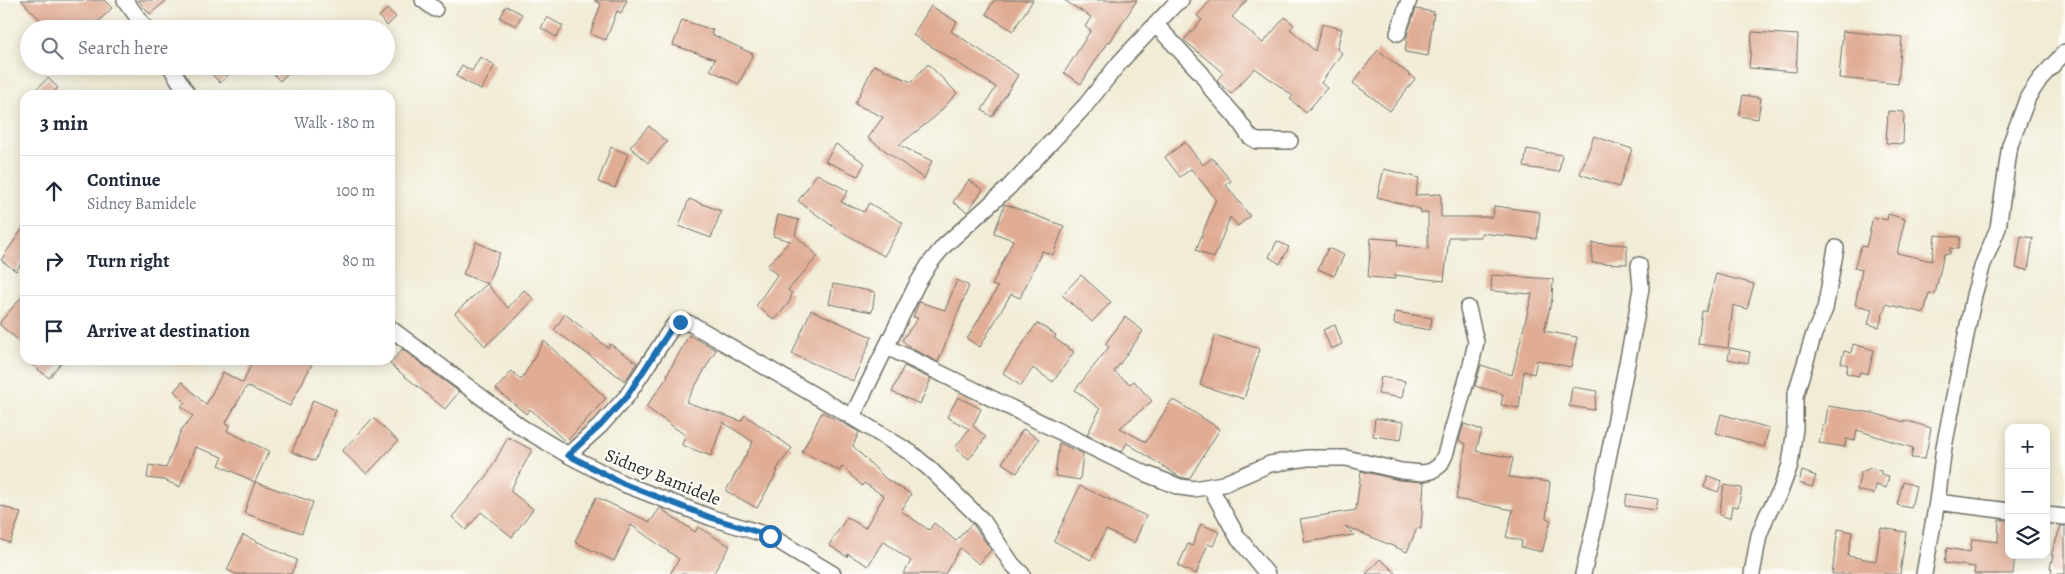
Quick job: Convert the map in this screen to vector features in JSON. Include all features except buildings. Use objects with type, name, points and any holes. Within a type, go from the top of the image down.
[{"type":"street","points":[[125,0],[139,20]]},
{"type":"street","points":[[852,417],[930,263],[944,246],[1008,188],[1085,106],[1120,62],[1181,0]]},
{"type":"street","points":[[1398,33],[1409,0]]},
{"type":"street","points":[[1156,25],[1202,74],[1212,90],[1236,117],[1250,137],[1257,142],[1290,141]]},
{"type":"street","points":[[1924,574],[1938,502],[1944,447],[1974,295],[1983,264],[1998,228],[2010,145],[2028,97],[2040,78],[2065,52]]},
{"type":"street","points":[[176,75],[185,90]]},
{"type":"street","points":[[1752,574],[1759,536],[1767,515],[1780,492],[1790,465],[1795,428],[1795,396],[1814,334],[1825,309],[1836,248]]},
{"type":"street","points":[[1583,574],[1596,519],[1640,296],[1639,265]]},
{"type":"street","points":[[887,347],[1144,473],[1180,487],[1194,489],[1210,487],[1270,464],[1307,458],[1346,458],[1423,474],[1436,469],[1443,461],[1450,439],[1476,342],[1468,308]]},
{"type":"street","points":[[568,455],[600,426],[627,396],[673,326],[680,322],[686,322],[911,453],[983,521],[1012,564],[1022,574]]},
{"type":"street","name":"Sidney Bamidele","points":[[395,332],[521,427],[568,455],[624,484],[712,518],[770,536],[833,574]]},
{"type":"street","points":[[1210,487],[1237,536],[1267,574]]},
{"type":"street","points":[[1938,502],[2005,510]]},
{"type":"street","points":[[2050,516],[2065,518]]},
{"type":"route","points":[[680,322],[673,326],[662,340],[627,396],[600,426],[568,455],[624,484],[712,518],[770,536]]}]
